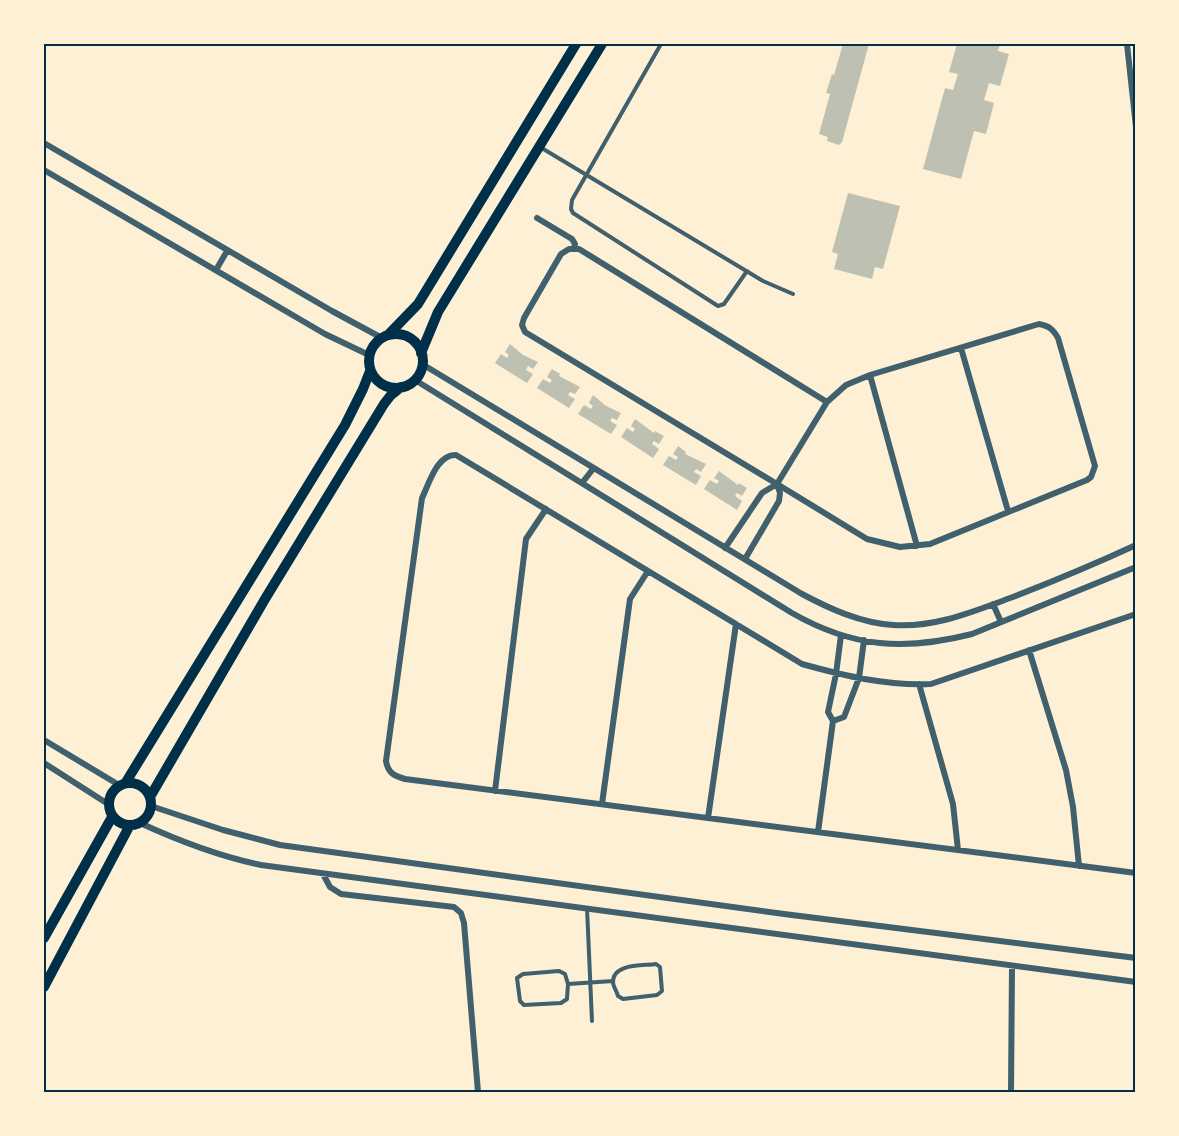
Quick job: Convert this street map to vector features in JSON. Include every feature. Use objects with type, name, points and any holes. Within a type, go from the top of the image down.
[{"type":"main road","points":[[135,824],[123,824],[112,817],[108,804],[109,796],[122,784],[345,425],[370,371],[369,355],[376,342],[418,304],[576,44]]},
{"type":"main road","points":[[44,987],[135,824],[149,814],[151,801],[265,599],[384,404],[401,387],[415,380],[438,312],[602,44]]},
{"type":"main road","points":[[385,336],[396,334],[412,339],[422,359]]},
{"type":"main road","points":[[370,371],[386,386],[401,387]]},
{"type":"main road","points":[[122,784],[141,785],[151,801]]},
{"type":"main road","points":[[44,939],[112,817]]},
{"type":"street","points":[[1127,44],[1136,127]]},
{"type":"street","points":[[44,143],[228,251],[385,336]]},
{"type":"street","points":[[44,170],[325,334],[369,355]]},
{"type":"street","points":[[537,218],[572,239],[575,244],[574,248]]},
{"type":"street","points":[[725,548],[762,493],[777,484],[827,402],[846,385],[870,375],[1039,324],[1054,330],[1094,460],[1094,472],[1087,480],[930,544],[916,546],[883,544],[867,539],[777,484],[525,332],[522,321],[561,254],[574,248],[583,251],[827,402]]},
{"type":"street","points":[[216,270],[228,251]]},
{"type":"street","points":[[961,348],[1008,511]]},
{"type":"street","points":[[422,359],[592,469],[819,603],[875,622],[910,625],[975,612],[1077,573],[1136,545]]},
{"type":"street","points":[[870,375],[916,546]]},
{"type":"street","points":[[415,380],[802,618],[826,631],[841,635],[902,645],[933,643],[972,634],[1136,567]]},
{"type":"street","points":[[1136,614],[931,684],[908,685],[836,674],[802,664],[456,455],[452,455],[444,459],[434,471],[422,498],[386,761],[387,768],[395,776],[405,779],[1136,873]]},
{"type":"street","points":[[582,483],[592,469]]},
{"type":"street","points":[[745,559],[779,501],[780,493],[777,484]]},
{"type":"street","points":[[495,790],[526,539],[546,509]]},
{"type":"street","points":[[602,804],[630,599],[648,571]]},
{"type":"street","points":[[993,604],[1001,622]]},
{"type":"street","points":[[708,818],[736,624]]},
{"type":"street","points":[[818,832],[833,722],[828,712],[841,635]]},
{"type":"street","points":[[833,722],[844,717],[859,678],[864,640]]},
{"type":"street","points":[[1029,650],[1066,770],[1073,807],[1079,866]]},
{"type":"street","points":[[919,684],[951,794],[958,850]]},
{"type":"street","points":[[44,740],[122,784]]},
{"type":"street","points":[[44,763],[108,804]]},
{"type":"street","points":[[151,801],[223,830],[280,845],[772,912],[1136,958]]},
{"type":"street","points":[[135,824],[221,855],[261,865],[1136,982]]},
{"type":"street","points":[[323,874],[330,887],[341,894],[454,907],[461,913],[465,935],[478,1092]]},
{"type":"street","points":[[1011,1092],[1012,966]]},
{"type":"lane","points":[[661,44],[587,173],[571,208],[573,213],[718,306],[723,305],[747,271]]},
{"type":"lane","points":[[540,147],[587,173],[763,281],[793,294]]},
{"type":"lane","points":[[587,908],[592,1021]]},
{"type":"lane","points":[[656,964],[660,968],[662,992],[657,995],[623,999],[618,996],[613,981],[617,972],[622,968],[656,964]]},
{"type":"lane","points":[[559,971],[565,974],[568,984],[567,999],[561,1003],[524,1005],[520,1001],[517,978],[523,975],[559,971]]},
{"type":"lane","points":[[568,984],[613,981]]},
{"type":"building","points":[[843,44],[869,44],[842,142],[839,145],[827,141],[828,137],[819,134],[830,94],[826,93]]},
{"type":"building","points":[[957,44],[1000,44],[998,51],[1009,54],[1000,86],[989,83],[984,100],[994,103],[986,134],[974,131],[961,179],[923,169],[945,88],[953,90],[958,74],[949,72]]},
{"type":"building","points":[[848,193],[900,206],[883,269],[875,267],[872,279],[834,269],[838,254],[832,252]]},
{"type":"building","points":[[510,344],[523,355],[538,362],[533,369],[528,366],[526,370],[533,374],[527,383],[495,363],[501,354],[507,358],[509,355],[505,352]]},
{"type":"building","points":[[552,369],[560,374],[559,376],[580,387],[575,394],[570,392],[568,395],[575,399],[569,408],[537,388],[543,379],[550,383],[552,380],[547,377]]},
{"type":"building","points":[[593,395],[606,406],[621,413],[617,420],[612,418],[610,421],[617,425],[611,434],[578,414],[584,405],[591,409],[593,406],[589,403]]},
{"type":"building","points":[[635,419],[654,433],[655,431],[664,436],[659,444],[654,441],[652,444],[659,449],[653,458],[621,437],[627,428],[633,432],[635,429],[631,426]]},
{"type":"building","points":[[678,446],[686,452],[685,454],[706,464],[701,472],[696,469],[694,472],[701,476],[696,485],[663,465],[669,456],[676,460],[678,457],[673,454]]},
{"type":"building","points":[[719,471],[738,485],[739,483],[747,488],[742,496],[737,493],[735,496],[742,501],[737,510],[704,489],[710,480],[717,484],[719,481],[714,478]]}]
